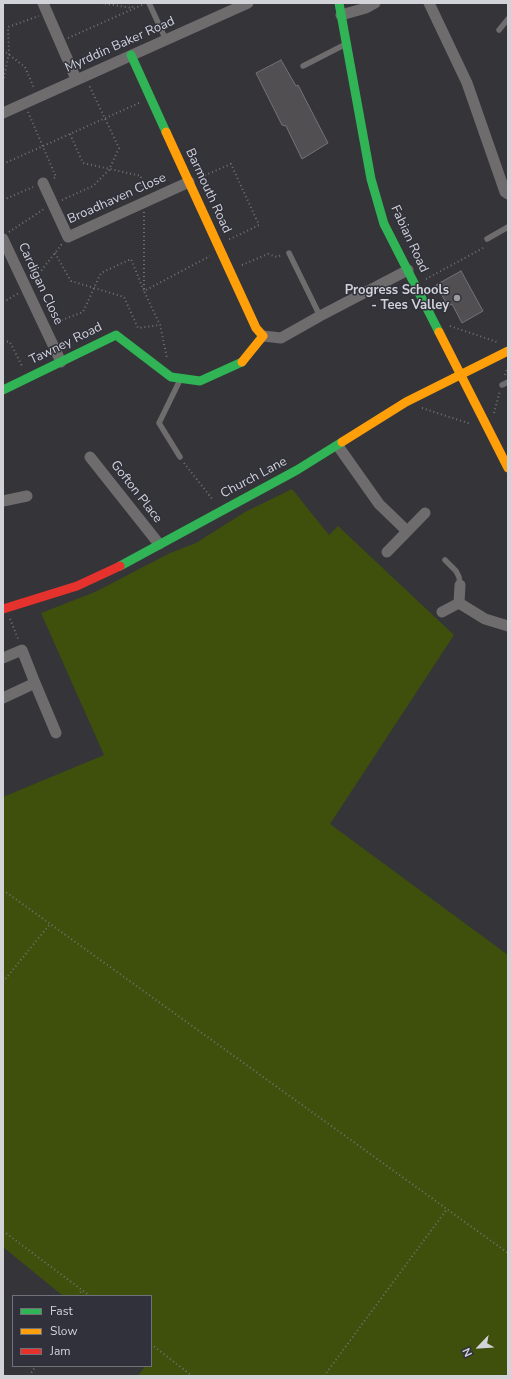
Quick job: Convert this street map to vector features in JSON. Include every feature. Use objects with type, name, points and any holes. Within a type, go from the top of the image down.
[{"type":"street","name":"Myrddin Baker Road","points":[[3,113],[248,3]]},
{"type":"street","name":"Fabian Road","points":[[339,3],[371,179],[384,224],[435,321],[508,467]]},
{"type":"street","points":[[341,14],[366,8],[375,3]]},
{"type":"street","points":[[429,3],[467,83],[479,113],[505,192],[508,194]]},
{"type":"street","points":[[45,8],[59,41],[81,78]]},
{"type":"street","name":"Barmouth Road","points":[[131,55],[256,328],[263,336]]},
{"type":"street","name":"Broadhaven Close","points":[[43,183],[68,237],[189,182]]},
{"type":"street","name":"Cardigan Close","points":[[3,240],[61,362]]},
{"type":"street","points":[[263,336],[281,338],[408,270]]},
{"type":"street","name":"Tawney Road","points":[[3,390],[116,335],[171,378],[200,381],[241,362],[263,336]]},
{"type":"street","name":"Church Lane","points":[[3,609],[77,586],[118,567],[297,470],[338,446],[376,419],[508,351]]},
{"type":"street","points":[[338,446],[379,504],[407,531]]},
{"type":"street","name":"Gofton Place","points":[[90,457],[159,544]]},
{"type":"street","points":[[3,501],[27,496]]},
{"type":"street","points":[[387,552],[425,512]]},
{"type":"street","points":[[459,603],[460,585]]},
{"type":"street","points":[[442,612],[459,603]]},
{"type":"street","points":[[459,603],[485,619],[508,626]]},
{"type":"street","points":[[3,658],[22,650],[56,733]]},
{"type":"street","points":[[3,698],[35,684]]},
{"type":"lane","points":[[148,3],[166,40]]},
{"type":"lane","points":[[500,30],[508,19]]},
{"type":"lane","points":[[303,66],[346,44]]},
{"type":"lane","points":[[487,239],[508,227]]},
{"type":"lane","points":[[289,253],[320,316]]},
{"type":"lane","points":[[180,380],[159,423],[180,457]]},
{"type":"lane","points":[[502,384],[508,382]]},
{"type":"lane","points":[[445,560],[456,571],[459,577],[460,585]]},
{"type":"path","points":[[101,3],[133,8]]},
{"type":"path","points":[[130,3],[133,8]]},
{"type":"path","points":[[59,41],[133,8],[148,3]]},
{"type":"path","points":[[3,82],[9,53],[8,27],[45,8]]},
{"type":"path","points":[[3,50],[9,53],[25,67],[38,97]]},
{"type":"path","points":[[3,236],[53,204],[93,186],[109,170],[118,148],[105,118],[81,78]]},
{"type":"path","points":[[3,164],[150,98]]},
{"type":"path","points":[[3,200],[56,177],[44,146],[24,103]]},
{"type":"path","points":[[70,134],[83,163],[141,176],[144,202],[144,291]]},
{"type":"path","points":[[144,291],[215,254],[212,248],[218,244],[259,225],[231,164],[189,182]]},
{"type":"path","points":[[3,302],[26,289],[68,237]]},
{"type":"path","points":[[416,284],[489,245],[487,239]]},
{"type":"path","points":[[55,253],[71,281],[124,297],[138,328],[160,325]]},
{"type":"path","points":[[230,270],[268,254],[277,257],[289,253]]},
{"type":"path","points":[[44,327],[83,312],[101,273],[131,259],[160,325],[171,378]]},
{"type":"path","points":[[435,321],[501,343]]},
{"type":"path","points":[[3,341],[10,342],[28,378]]},
{"type":"path","points":[[180,457],[221,511]]},
{"type":"path","points":[[3,621],[11,619],[22,650]]},
{"type":"path","points":[[3,890],[508,1253]]},
{"type":"path","points":[[3,982],[50,924]]},
{"type":"path","points":[[324,1376],[447,1209]]},
{"type":"path","points":[[3,1230],[89,1295]]},
{"type":"path","points":[[79,1295],[82,1290]]},
{"type":"path","points":[[152,1345],[192,1376]]},
{"type":"path","points":[[29,1376],[35,1367]]},
{"type":"green space","points":[[292,489],[329,535],[338,526],[454,635],[330,824],[508,955],[508,1376],[138,1376],[144,1367],[152,1367],[152,1295],[62,1295],[3,1247],[3,797],[104,755],[41,613],[95,592],[170,553],[196,543],[245,512]]},
{"type":"building","points":[[281,60],[296,86],[298,85],[328,143],[302,159],[286,126],[282,125],[256,73]]},
{"type":"building","points":[[461,271],[483,311],[462,323],[452,304],[448,306],[436,285]]},
{"type":"traffic: fast","points":[[339,3],[371,179],[384,224],[439,332]]},
{"type":"traffic: fast","points":[[131,55],[166,132]]},
{"type":"traffic: fast","points":[[3,390],[116,335],[171,377],[200,381],[242,362]]},
{"type":"traffic: fast","points":[[120,566],[297,470],[342,442]]},
{"type":"traffic: slow","points":[[166,132],[256,328],[263,336],[242,362]]},
{"type":"traffic: slow","points":[[439,332],[508,468]]},
{"type":"traffic: slow","points":[[342,442],[406,402],[508,351]]},
{"type":"traffic: jam","points":[[3,609],[77,586],[120,566]]},
{"type":"place","name":"Progress Schools - Tees Valley","points":[[457,298]]}]
